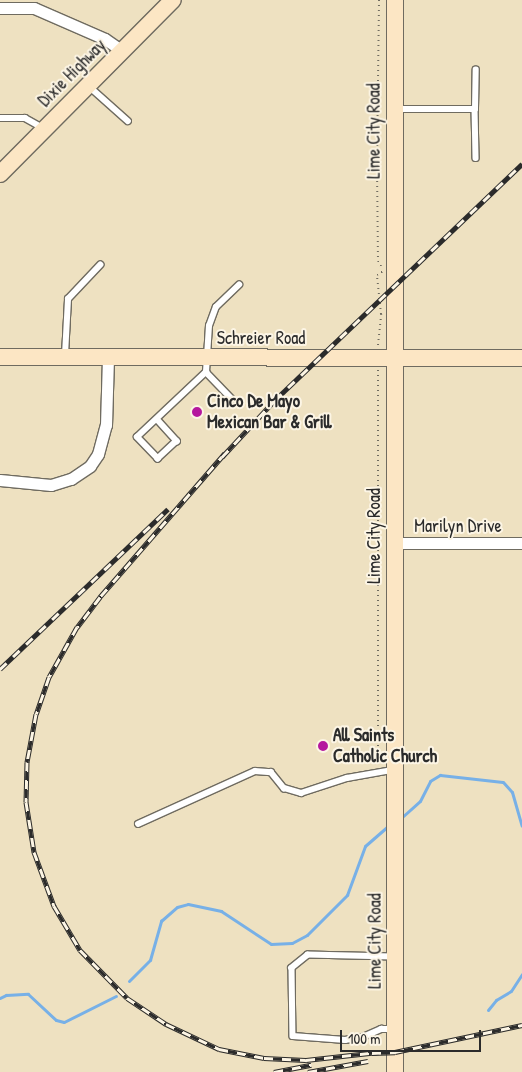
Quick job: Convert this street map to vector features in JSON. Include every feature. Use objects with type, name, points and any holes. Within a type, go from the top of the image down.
[{"type":"street","name":"Lime City Road","points":[[395,1072],[394,810],[387,771],[394,543],[396,0]]},
{"type":"street","name":"Dixie Highway","points":[[0,174],[169,1]]},
{"type":"street","points":[[0,8],[34,8],[105,39],[122,51]]},
{"type":"street","name":"Schreier Road","points":[[0,357],[108,357],[207,365],[377,358],[522,358]]},
{"type":"street","points":[[0,480],[51,486],[71,479],[90,466],[98,454],[106,425],[108,357]]},
{"type":"street","name":"Marilyn Drive","points":[[394,543],[522,543]]},
{"type":"lane","points":[[476,70],[476,158]]},
{"type":"lane","points":[[88,85],[128,121]]},
{"type":"lane","points":[[395,109],[475,109]]},
{"type":"lane","points":[[0,118],[24,118],[44,129]]},
{"type":"lane","points":[[65,357],[66,304],[100,265]]},
{"type":"lane","points":[[232,399],[207,365],[208,326],[216,307],[239,285]]},
{"type":"lane","points":[[157,419],[177,440],[158,459],[137,437],[157,419],[207,365]]},
{"type":"lane","points":[[138,824],[256,771],[271,772],[284,788],[301,793],[346,778],[387,771]]},
{"type":"lane","points":[[395,957],[308,955],[292,968],[293,1036],[345,1040],[363,1037],[381,1028],[395,1029]]},
{"type":"path","points":[[379,0],[378,261],[384,270],[377,275],[381,314],[377,358],[387,771]]},
{"type":"waterway","points":[[401,818],[420,801],[430,781],[440,775],[503,782],[512,792],[522,826]]},
{"type":"waterway","points":[[129,981],[150,960],[161,921],[177,907],[188,904],[221,911],[271,944],[292,943],[307,935],[347,895],[365,846],[389,825]]},
{"type":"waterway","points":[[488,1010],[496,1000],[511,991],[522,974]]},
{"type":"waterway","points":[[0,998],[6,995],[28,994],[56,1020],[64,1022],[116,996]]},
{"type":"railway","points":[[222,457],[275,400],[522,164]]},
{"type":"railway","points":[[225,453],[100,597],[77,627],[49,677],[36,714],[27,762],[26,802],[34,852],[54,906],[80,950],[127,998],[166,1024],[219,1049],[264,1058],[306,1060],[379,1052]]},
{"type":"railway","points":[[0,669],[168,509]]},
{"type":"railway","points":[[372,1053],[395,1052],[522,1025]]},
{"type":"railway","points":[[308,1072],[368,1061]]},
{"type":"railway","points":[[274,1072],[311,1065]]},
{"type":"place","name":"Cinco De Mayo Mexican Bar & Grill","points":[[197,412]]},
{"type":"place","name":"All Saints Catholic Church","points":[[323,746]]}]
